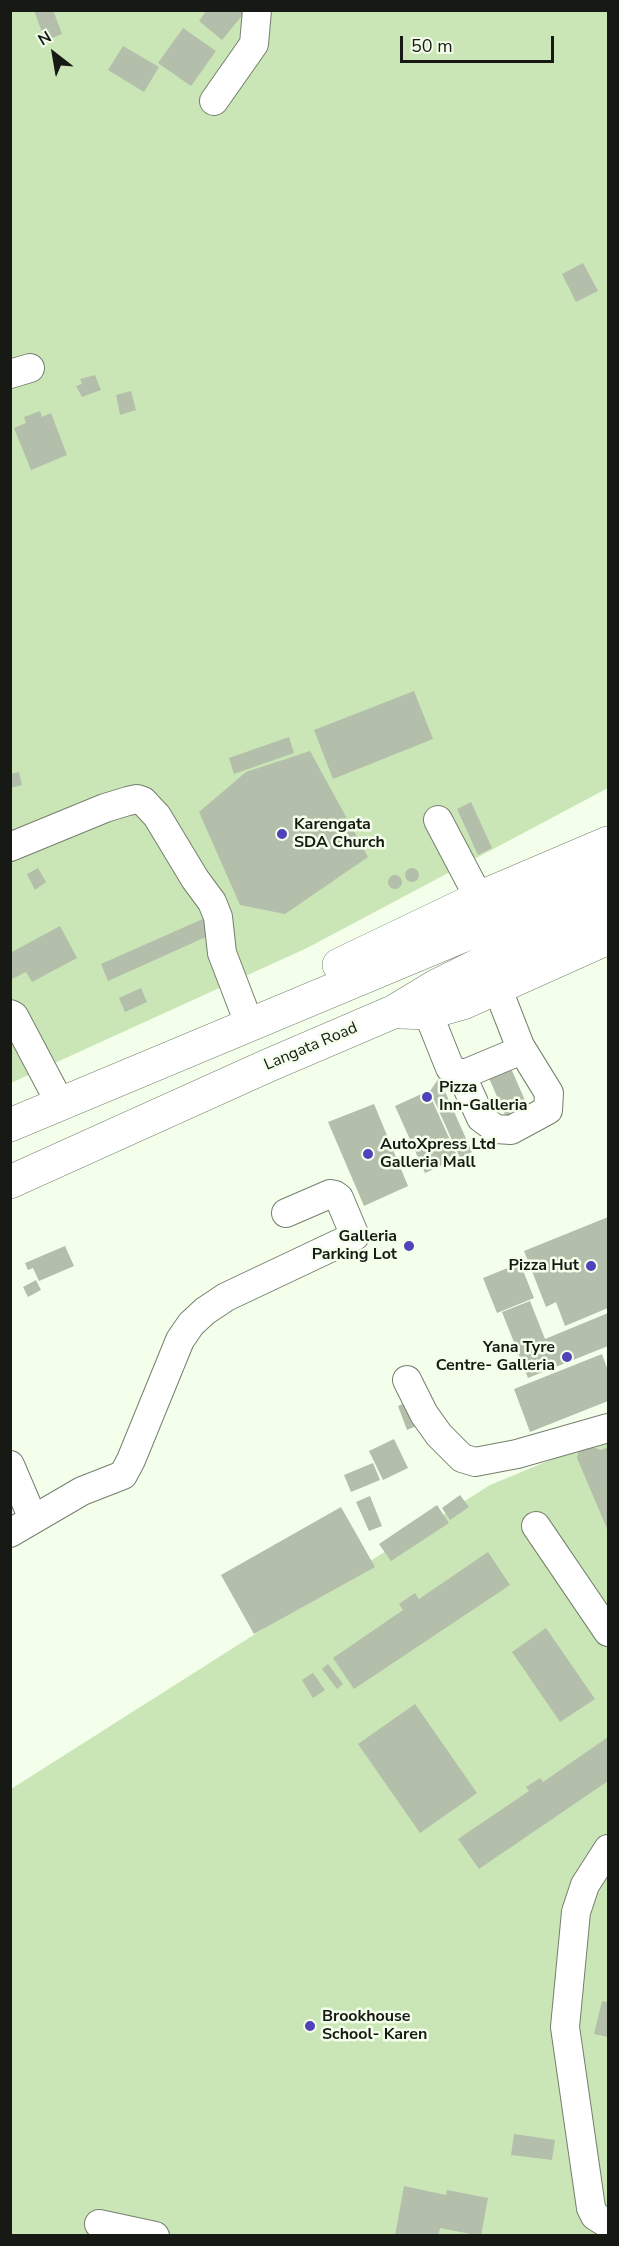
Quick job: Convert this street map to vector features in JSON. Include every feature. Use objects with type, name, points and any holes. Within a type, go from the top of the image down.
[{"type":"main road","points":[[478,898],[609,825]]},
{"type":"main road","points":[[250,1026],[286,991],[478,898],[609,843]]},
{"type":"main road","points":[[10,1125],[250,1026],[482,926],[609,875]]},
{"type":"main road","name":"Langata Road","points":[[10,1182],[393,1012],[436,986],[519,945],[609,905]]},
{"type":"main road","points":[[393,1012],[428,1013],[463,1003],[609,938]]},
{"type":"street","points":[[214,101],[254,44],[256,10]]},
{"type":"street","points":[[10,847],[105,808],[128,801],[143,801],[157,816],[195,879],[212,902],[218,917],[222,953],[250,1026]]},
{"type":"street","points":[[438,820],[478,898]]},
{"type":"street","points":[[428,1013],[450,1068],[461,1074],[481,1118],[496,1129],[511,1130],[548,1110],[549,1094],[520,1046],[496,987]]},
{"type":"street","points":[[10,1014],[18,1023],[60,1103]]},
{"type":"street","points":[[461,1074],[517,1052],[520,1046]]},
{"type":"street","points":[[10,1465],[22,1526],[82,1491],[123,1474],[131,1460],[180,1340],[191,1324],[204,1311],[225,1297],[355,1236],[339,1198],[335,1195],[330,1194],[286,1213]]},
{"type":"street","points":[[407,1380],[424,1414],[439,1435],[462,1458],[475,1462],[517,1454],[609,1428]]},
{"type":"street","points":[[536,1526],[609,1632]]},
{"type":"street","points":[[609,1849],[597,1887],[576,1912],[565,2027],[591,2208],[596,2216],[609,2224]]},
{"type":"street","points":[[99,2224],[155,2235]]},
{"type":"green space","points":[[10,11],[608,11],[608,788],[307,948],[11,1083]]},
{"type":"green space","name":"Brookhouse School- Karen","points":[[608,1436],[608,2235],[11,2236],[11,1789],[490,1485]]},
{"type":"building","points":[[34,10],[53,10],[62,34],[45,41]]},
{"type":"building","points":[[207,10],[244,10],[245,12],[222,40],[199,21]]},
{"type":"building","points":[[183,28],[216,51],[191,86],[158,63]]},
{"type":"building","points":[[123,46],[159,67],[144,92],[108,70]]},
{"type":"building","points":[[583,263],[598,291],[576,302],[562,274]]},
{"type":"building","points":[[95,375],[101,390],[82,397],[76,386],[82,384],[80,379]]},
{"type":"building","points":[[131,391],[136,410],[120,415],[116,395]]},
{"type":"building","points":[[40,411],[42,417],[51,413],[67,455],[31,470],[14,428],[26,423],[24,417]]},
{"type":"building","points":[[414,691],[433,739],[333,779],[314,730]]},
{"type":"building","points":[[289,737],[294,753],[234,774],[229,758]]},
{"type":"building","name":"Karengata SDA Church","points":[[310,751],[368,857],[285,914],[240,905],[199,812],[246,772]]},
{"type":"building","points":[[19,772],[22,785],[10,788],[10,774]]},
{"type":"building","points":[[471,802],[492,848],[478,855],[457,809]]},
{"type":"building","points":[[38,868],[46,882],[35,890],[27,874]]},
{"type":"building","points":[[412,868],[417,870],[419,875],[417,880],[412,882],[407,880],[405,875],[407,870]]},
{"type":"building","points":[[392,875],[398,875],[402,882],[398,889],[392,889],[388,885],[388,879]]},
{"type":"building","points":[[214,914],[217,932],[108,981],[101,964]]},
{"type":"building","points":[[60,926],[77,958],[32,982],[26,972],[10,980],[10,953]]},
{"type":"building","points":[[141,988],[147,1002],[125,1012],[119,998]]},
{"type":"building","points":[[507,1059],[530,1112],[508,1122],[485,1069]]},
{"type":"building","points":[[439,1078],[472,1152],[460,1158],[430,1091]]},
{"type":"building","points":[[428,1091],[458,1158],[425,1173],[395,1106]]},
{"type":"building","name":"AutoXpress Ltd Galleria Mall","points":[[374,1104],[408,1186],[364,1206],[328,1122]]},
{"type":"building","points":[[608,1217],[608,1308],[565,1326],[556,1302],[546,1307],[524,1251]]},
{"type":"building","points":[[65,1246],[74,1266],[39,1281],[33,1268],[28,1270],[25,1263]]},
{"type":"building","points":[[520,1263],[534,1298],[497,1313],[483,1278]]},
{"type":"building","points":[[36,1280],[41,1290],[28,1297],[23,1287]]},
{"type":"building","points":[[530,1301],[545,1339],[608,1313],[608,1346],[528,1378],[502,1312]]},
{"type":"building","points":[[602,1354],[608,1371],[608,1401],[530,1432],[514,1389]]},
{"type":"building","points":[[412,1400],[421,1424],[407,1430],[398,1406]]},
{"type":"building","points":[[394,1439],[408,1468],[383,1480],[369,1451]]},
{"type":"building","points":[[587,1445],[601,1450],[608,1447],[608,1531],[577,1458],[579,1448]]},
{"type":"building","points":[[373,1463],[380,1480],[351,1492],[344,1475]]},
{"type":"building","points":[[460,1495],[469,1507],[450,1520],[442,1508]]},
{"type":"building","points":[[370,1496],[382,1526],[369,1531],[356,1502]]},
{"type":"building","points":[[437,1505],[449,1523],[391,1561],[379,1544]]},
{"type":"building","points":[[341,1507],[375,1567],[254,1634],[221,1575]]},
{"type":"building","points":[[488,1552],[510,1585],[354,1689],[333,1658],[403,1610],[399,1604],[415,1593],[419,1599]]},
{"type":"building","points":[[546,1628],[595,1699],[560,1722],[512,1652]]},
{"type":"building","points":[[328,1664],[343,1684],[337,1689],[322,1669]]},
{"type":"building","points":[[313,1673],[325,1690],[313,1698],[302,1680]]},
{"type":"building","points":[[415,1704],[477,1793],[420,1833],[358,1744]]},
{"type":"building","points":[[608,1737],[608,1781],[479,1869],[458,1839],[529,1791],[526,1787],[540,1778],[543,1782]]},
{"type":"building","points":[[602,2001],[608,2002],[608,2037],[594,2034]]},
{"type":"building","points":[[514,2134],[555,2140],[552,2160],[511,2155]]},
{"type":"building","points":[[404,2186],[446,2195],[447,2190],[488,2198],[481,2236],[440,2228],[438,2236],[395,2236]]},
{"type":"place","name":"Karengata SDA Church","points":[[282,834]]},
{"type":"place","name":"Pizza Inn-Galleria","points":[[427,1097]]},
{"type":"place","name":"AutoXpress Ltd Galleria Mall","points":[[368,1154]]},
{"type":"place","name":"Galleria Parking Lot","points":[[409,1246]]},
{"type":"place","name":"Pizza Hut","points":[[591,1266]]},
{"type":"place","name":"Yana Tyre Centre- Galleria","points":[[567,1357]]},
{"type":"place","name":"Brookhouse School- Karen","points":[[310,2026]]}]
